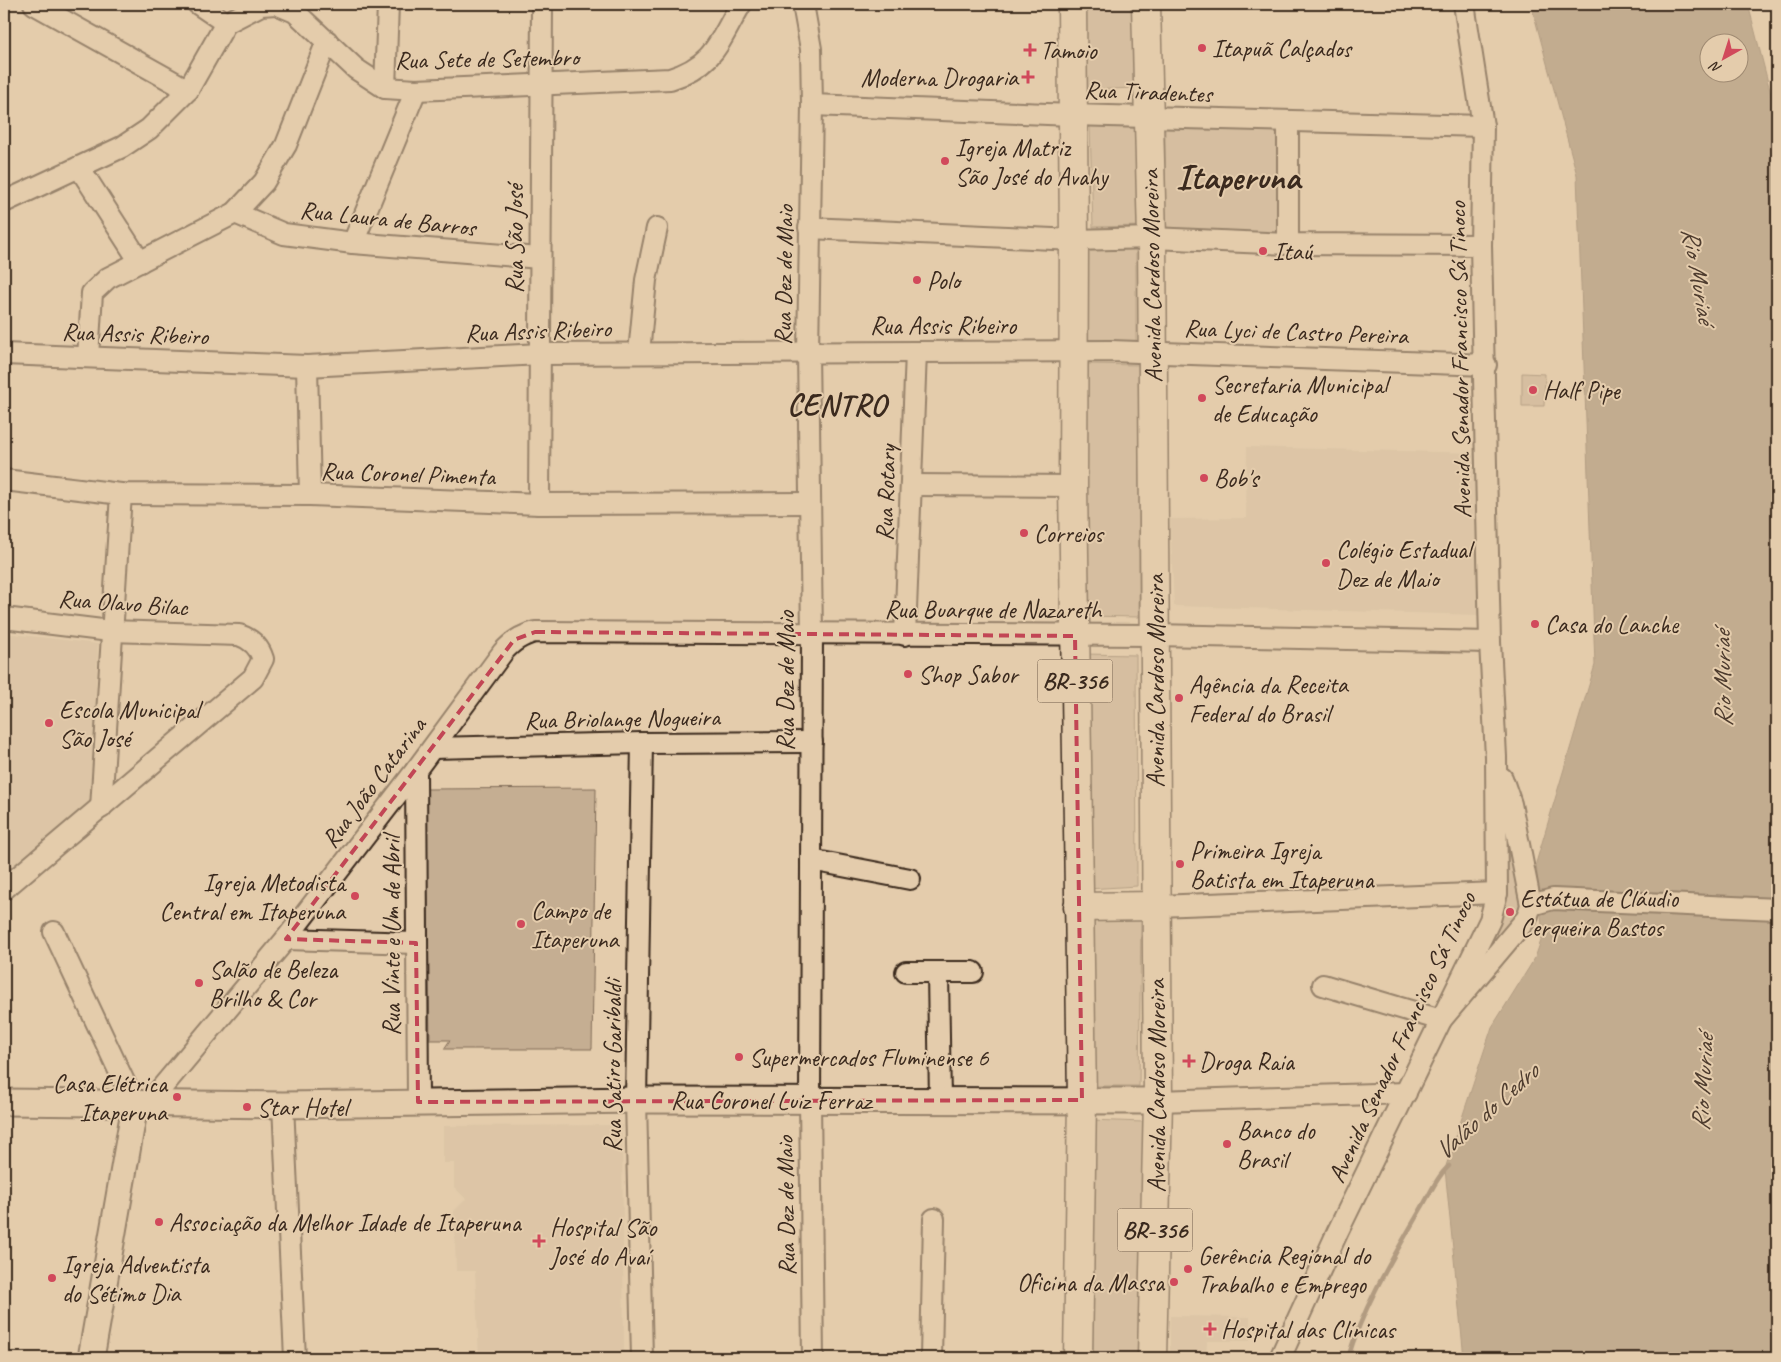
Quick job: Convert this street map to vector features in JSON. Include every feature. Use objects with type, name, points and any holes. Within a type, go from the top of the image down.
[{"type":"highway","name":"BR-356","points":[[1072,4],[1074,240],[1073,486],[1082,1100],[1078,1358]]},
{"type":"highway","name":"Avenida Cardoso Moreira","points":[[1146,4],[1152,238],[1158,1101],[1152,1358]]},
{"type":"highway","points":[[1078,907],[1157,906]]},
{"type":"main road","name":"Rua Coronel Luiz Ferraz","points":[[4,1102],[283,1105],[636,1100],[1158,1101]]},
{"type":"main road","points":[[91,1358],[142,1104]]},
{"type":"street","points":[[34,4],[188,90]]},
{"type":"street","points":[[198,4],[226,23]]},
{"type":"street","name":"Rua Sete de Setembro","points":[[4,202],[122,147],[149,129],[188,90],[226,23],[251,8],[276,4],[295,12],[356,69],[385,88],[416,90],[670,79],[690,73],[710,56],[740,4]]},
{"type":"street","points":[[385,88],[388,4]]},
{"type":"street","name":"Rua São José","points":[[539,504],[542,4]]},
{"type":"street","name":"Rua Dez de Maio","points":[[803,4],[811,49],[812,106],[808,352],[812,634],[810,1100],[813,1358]]},
{"type":"street","name":"Avenida Senador Francisco Sá Tinoco","points":[[1280,1358],[1338,1231],[1490,920],[1497,893],[1496,757],[1490,642],[1486,365],[1481,245],[1483,126],[1464,4]]},
{"type":"street","points":[[88,357],[92,293],[108,278],[235,213],[264,182],[286,145],[327,41]]},
{"type":"street","points":[[352,243],[416,90]]},
{"type":"street","name":"Rua Tiradentes","points":[[812,106],[1483,126]]},
{"type":"street","points":[[1288,121],[1288,244]]},
{"type":"street","points":[[79,167],[140,262]]},
{"type":"street","name":"Rua Laura de Barros","points":[[235,213],[284,234],[352,243],[540,258]]},
{"type":"street","points":[[640,353],[646,280],[658,228]]},
{"type":"street","points":[[809,228],[1074,240],[1152,238],[1288,244],[1481,245]]},
{"type":"street","name":"Rua Assis Ribeiro","points":[[4,354],[307,366],[541,354],[1074,351]]},
{"type":"street","name":"Rua Lyci de Castro Pereira","points":[[1074,351],[1153,351],[1486,365]]},
{"type":"street","name":"Rua Rotary","points":[[905,635],[916,352]]},
{"type":"street","points":[[307,366],[310,495]]},
{"type":"street","name":"Rua Coronel Pimenta","points":[[4,480],[121,494],[310,495],[539,504],[810,503]]},
{"type":"street","points":[[912,485],[1073,486]]},
{"type":"street","points":[[4,889],[101,808],[110,632],[121,494]]},
{"type":"street","name":"Rua Olavo Bilac","points":[[4,618],[110,632],[239,635],[246,638],[260,650],[263,659],[253,678],[101,808]]},
{"type":"street","name":"Rua Buarque de Nazareth","points":[[503,652],[514,640],[535,632],[1154,635],[1490,642]]},
{"type":"street","name":"Rua João Catarina","points":[[142,1104],[286,939],[433,748],[503,652]]},
{"type":"street","name":"Rua Briolange Nogueira","points":[[433,748],[642,743],[812,742]]},
{"type":"street","name":"Rua Satiro Garibaldi","points":[[642,743],[636,1100],[642,1358]]},
{"type":"street","points":[[1323,985],[1441,1020],[1518,930],[1527,918],[1531,905],[1510,804],[1496,757]]},
{"type":"street","name":"Rua Vinte e Um de Abril","points":[[416,770],[418,1102]]},
{"type":"street","points":[[811,860],[910,879]]},
{"type":"street","points":[[1157,906],[1497,893]]},
{"type":"street","points":[[1531,905],[1553,898],[1777,909]]},
{"type":"street","points":[[54,932],[142,1104]]},
{"type":"street","points":[[286,939],[416,943]]},
{"type":"street","points":[[906,972],[972,972]]},
{"type":"street","points":[[938,973],[940,1101]]},
{"type":"street","name":"Rua Coronel Luiz Ferraz","points":[[1158,1101],[1406,1093]]},
{"type":"street","points":[[283,1105],[295,1358]]},
{"type":"street","points":[[931,1358],[934,1219]]},
{"type":"highlighted area","points":[[535,632],[1075,636],[1082,1100],[418,1102],[416,943],[286,939],[514,640]]},
{"type":"shaded area","points":[[1086,4],[1135,4],[1134,88],[1087,90]]},
{"type":"shaded area","points":[[1165,123],[1281,123],[1281,234],[1165,233]]},
{"type":"shaded area","points":[[1090,125],[1139,128],[1143,226],[1093,227]]},
{"type":"shaded area","points":[[1087,246],[1136,249],[1136,343],[1088,342]]},
{"type":"shaded area","points":[[1087,364],[1139,365],[1139,617],[1087,616]]},
{"type":"shaded area","name":"Half Pipe","points":[[1522,373],[1545,374],[1544,406],[1522,406]]},
{"type":"shaded area","name":"Colégio Estadual Dez de Maio","points":[[1247,447],[1478,453],[1480,615],[1174,606],[1170,519],[1246,518]]},
{"type":"shaded area","name":"Escola Municipal São José","points":[[4,633],[98,644],[91,801],[4,873]]},
{"type":"shaded area","points":[[1084,654],[1136,655],[1137,886],[1087,889]]},
{"type":"shaded area","name":"Campo de Itaperuna","points":[[596,788],[592,1049],[444,1049],[450,1040],[430,1040],[426,789]]},
{"type":"shaded area","points":[[1503,815],[1520,905],[1518,914],[1468,978],[1496,927],[1506,901]]},
{"type":"shaded area","points":[[1141,915],[1139,1086],[1092,1086],[1094,917]]},
{"type":"shaded area","points":[[1090,1120],[1143,1122],[1139,1358],[1093,1358]]},
{"type":"shaded area","name":"Hospital São José do Avaí","points":[[622,1125],[624,1358],[479,1358],[475,1271],[456,1271],[454,1211],[466,1199],[454,1187],[454,1163],[443,1163],[443,1126]]},
{"type":"shaded area","name":"Hospital das Clínicas","points":[[1170,1316],[1250,1317],[1250,1341],[1207,1341],[1206,1358],[1170,1358]]},
{"type":"water","name":"Rio Muriaé","points":[[1531,4],[1748,4],[1777,118],[1777,1358],[1464,1358],[1445,1169],[1492,1027],[1535,958],[1543,935],[1536,863],[1595,665],[1577,175]]},
{"type":"waterway","name":"Valão do Cedro","points":[[1348,1358],[1362,1319],[1380,1281],[1434,1185],[1449,1166]]},
{"type":"place","name":"Itapuã Calçados","points":[[1202,48]]},
{"type":"place","name":"Tamoio","points":[[1030,50]]},
{"type":"place","name":"Moderna Drogaria","points":[[1028,77]]},
{"type":"place","name":"Igreja Matriz São José do Avahy","points":[[945,161]]},
{"type":"place","name":"Itaú","points":[[1263,251]]},
{"type":"place","name":"Polo","points":[[917,280]]},
{"type":"place","name":"Half Pipe","points":[[1533,390]]},
{"type":"place","name":"Secretaria Municipal de Educação","points":[[1202,398]]},
{"type":"place","name":"Bob's","points":[[1204,478]]},
{"type":"place","name":"Correios","points":[[1024,533]]},
{"type":"place","name":"Colégio Estadual Dez de Maio","points":[[1326,563]]},
{"type":"place","name":"Casa do Lanche","points":[[1535,624]]},
{"type":"place","name":"Shop Sabor","points":[[908,674]]},
{"type":"place","name":"Agência da Receita Federal do Brasil","points":[[1179,698]]},
{"type":"place","name":"Escola Municipal São José","points":[[49,723]]},
{"type":"place","name":"Primeira Igreja Batista em Itaperuna","points":[[1180,864]]},
{"type":"place","name":"Igreja Metodista Central em Itaperuna","points":[[355,896]]},
{"type":"place","name":"Estátua de Cláudio Cerqueira Bastos","points":[[1510,912]]},
{"type":"place","name":"Campo de Itaperuna","points":[[521,924]]},
{"type":"place","name":"Salão de Beleza Brilho & Cor","points":[[199,983]]},
{"type":"place","name":"Supermercados Fluminense 6","points":[[739,1057]]},
{"type":"place","name":"Droga Raia","points":[[1189,1061]]},
{"type":"place","name":"Casa Elétrica Itaperuna","points":[[177,1097]]},
{"type":"place","name":"Star Hotel","points":[[247,1107]]},
{"type":"place","name":"Banco do Brasil","points":[[1227,1144]]},
{"type":"place","name":"Associação da Melhor Idade de Itaperuna","points":[[159,1222]]},
{"type":"place","name":"Hospital São José do Avaí","points":[[539,1241]]},
{"type":"place","name":"Gerência Regional do Trabalho e Emprego","points":[[1188,1269]]},
{"type":"place","name":"Igreja Adventista do Sétimo Dia","points":[[52,1278]]},
{"type":"place","name":"Oficina da Massa","points":[[1174,1282]]},
{"type":"place","name":"Hospital das Clínicas","points":[[1210,1329]]},
{"type":"district","name":"Itaperuna","points":[[1238,177]]},
{"type":"district","name":"CENTRO","points":[[837,405]]}]
